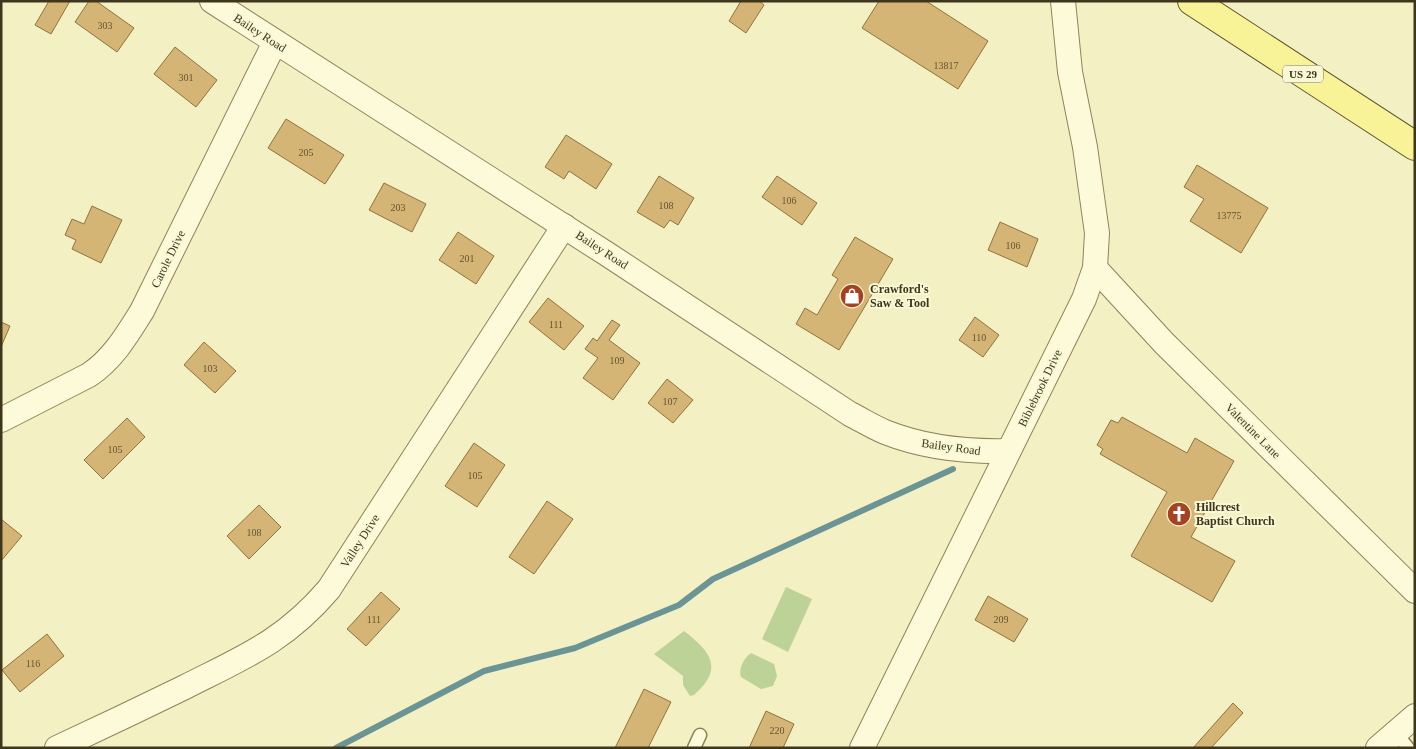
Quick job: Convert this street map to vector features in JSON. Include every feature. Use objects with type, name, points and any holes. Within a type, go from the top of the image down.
[{"type":"main road","name":"US 29","points":[[1192,1],[1415,125]]},
{"type":"main road","name":"US 29","points":[[1192,1],[1415,146]]},
{"type":"street","name":"Bailey Road","points":[[212,1],[564,226],[850,414],[878,428],[926,445],[972,452],[1008,451]]},
{"type":"street","name":"Biblebrook Drive","points":[[862,748],[1084,299],[1095,268],[1097,232],[1085,147],[1070,72],[1063,1]]},
{"type":"street","name":"Carole Drive","points":[[1,420],[90,375],[103,366],[124,340],[146,302],[275,42]]},
{"type":"street","name":"Valley Drive","points":[[56,748],[253,652],[288,630],[313,608],[329,589],[564,226]]},
{"type":"street","name":"Valentine Lane","points":[[1095,268],[1164,343],[1415,591]]},
{"type":"street","points":[[1394,743],[1415,716]]},
{"type":"lane","points":[[694,748],[700,735]]},
{"type":"green space","points":[[786,587],[812,599],[788,652],[762,639]]},
{"type":"green space","points":[[684,631],[707,653],[711,668],[704,685],[694,695],[690,696],[683,685],[683,676],[654,654]]},
{"type":"green space","points":[[751,653],[774,664],[777,676],[773,686],[761,689],[741,677],[742,664]]},
{"type":"building","points":[[49,1],[70,1],[51,34],[35,25]]},
{"type":"building","points":[[89,1],[96,1],[134,28],[117,52],[75,22]]},
{"type":"building","points":[[741,1],[759,1],[764,5],[746,33],[729,21]]},
{"type":"building","points":[[879,1],[926,1],[988,41],[958,89],[862,28]]},
{"type":"building","points":[[175,47],[217,80],[196,107],[154,74]]},
{"type":"building","points":[[286,119],[344,155],[325,184],[268,148]]},
{"type":"building","points":[[566,135],[612,164],[596,189],[569,171],[564,179],[545,167]]},
{"type":"building","points":[[1197,165],[1268,208],[1241,253],[1190,221],[1204,199],[1184,187]]},
{"type":"building","points":[[659,176],[694,198],[678,225],[670,220],[664,228],[637,212]]},
{"type":"building","points":[[777,176],[817,203],[802,225],[762,197]]},
{"type":"building","points":[[384,183],[426,204],[412,232],[369,210]]},
{"type":"building","points":[[92,206],[122,220],[101,263],[72,249],[76,240],[65,235],[72,219],[84,224]]},
{"type":"building","points":[[1000,222],[1038,239],[1027,267],[988,250]]},
{"type":"building","points":[[458,232],[494,256],[476,284],[439,260]]},
{"type":"building","points":[[855,237],[893,259],[839,350],[796,324],[805,308],[817,315],[838,279],[832,275]]},
{"type":"building","points":[[548,298],[584,326],[564,350],[529,322]]},
{"type":"building","points":[[975,317],[999,335],[983,357],[959,340]]},
{"type":"building","points":[[612,320],[620,325],[609,340],[640,363],[613,400],[583,378],[598,358],[585,349],[593,338],[597,341]]},
{"type":"building","points":[[1,322],[10,326],[1,347]]},
{"type":"building","points":[[204,342],[236,371],[215,393],[184,365]]},
{"type":"building","points":[[667,379],[693,400],[673,423],[648,403]]},
{"type":"building","name":"Hillcrest Baptist Church","points":[[1122,417],[1187,453],[1195,438],[1234,461],[1191,537],[1235,561],[1212,602],[1131,556],[1167,492],[1100,454],[1103,449],[1097,445],[1111,420],[1118,423]]},
{"type":"building","points":[[127,418],[145,437],[103,479],[84,460]]},
{"type":"building","points":[[474,443],[505,465],[477,507],[445,486]]},
{"type":"building","points":[[547,501],[573,519],[534,574],[509,557]]},
{"type":"building","points":[[259,505],[281,527],[249,559],[227,536]]},
{"type":"building","points":[[1,519],[22,536],[1,561]]},
{"type":"building","points":[[381,592],[400,609],[366,646],[347,629]]},
{"type":"building","points":[[988,596],[1028,619],[1014,642],[975,620]]},
{"type":"building","points":[[47,634],[64,656],[20,692],[2,670]]},
{"type":"building","points":[[644,689],[671,702],[648,748],[615,748]]},
{"type":"building","points":[[1233,703],[1243,713],[1211,748],[1193,748]]},
{"type":"building","points":[[766,711],[794,724],[783,748],[749,748]]},
{"type":"waterway","points":[[336,748],[484,671],[575,648],[679,605],[713,579],[953,469]]},
{"type":"place","name":"Crawford's Saw & Tool","points":[[852,296]]},
{"type":"place","name":"Hillcrest Baptist Church","points":[[1179,514]]}]
